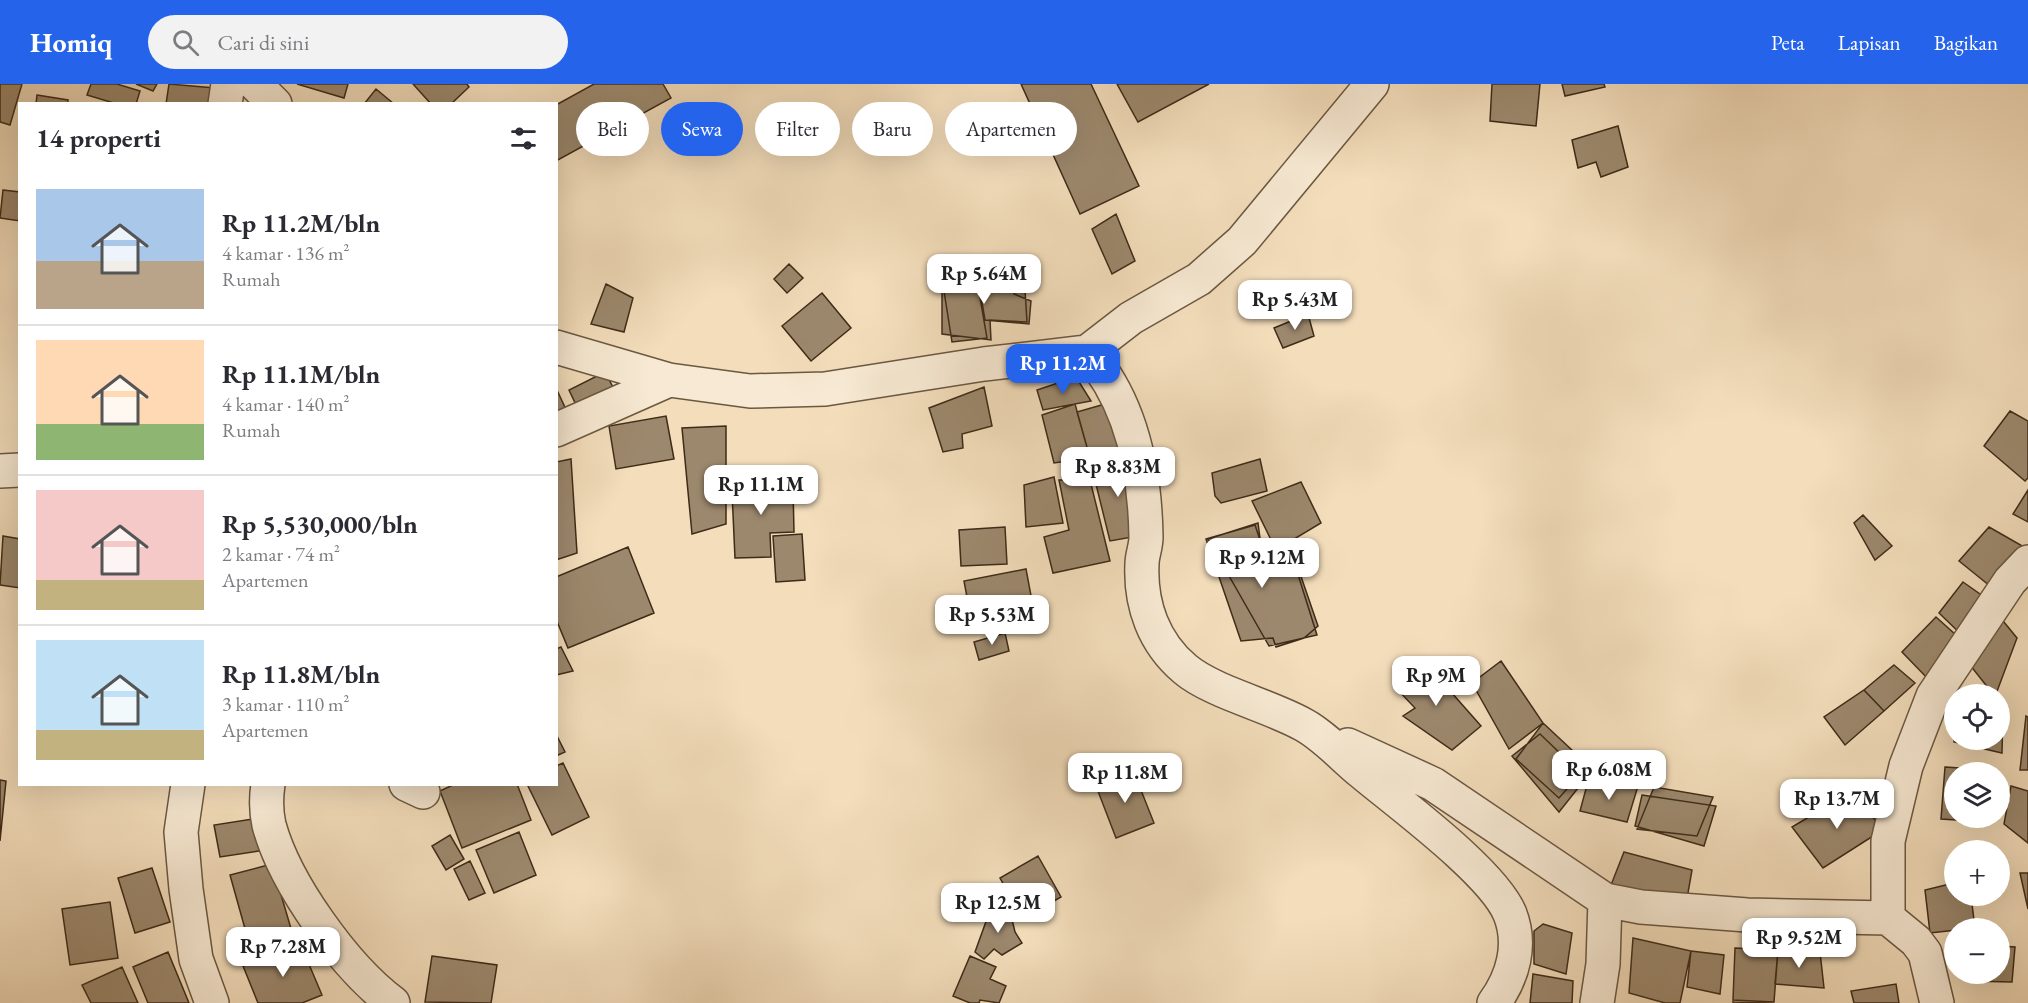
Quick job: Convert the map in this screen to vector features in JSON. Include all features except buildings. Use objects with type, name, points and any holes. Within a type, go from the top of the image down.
[{"type":"street","points":[[225,102],[228,84]]},
{"type":"street","points":[[255,84],[273,102]]},
{"type":"street","points":[[558,347],[669,380],[750,391],[825,388],[984,364],[1086,352],[1131,318],[1200,279],[1242,241],[1372,84]]},
{"type":"street","points":[[1086,352],[1101,368],[1112,387],[1136,448],[1143,480],[1146,540],[1142,563],[1144,597],[1150,623],[1165,648],[1186,670],[1433,784],[1605,900],[1641,907],[1747,915],[1888,918],[1916,941],[1925,953],[1937,1003]]},
{"type":"street","points":[[558,429],[669,380]]},
{"type":"street","points":[[0,471],[18,470]]},
{"type":"street","points":[[1888,918],[1888,842],[1906,766],[1933,696],[2010,581],[2028,562]]},
{"type":"street","points":[[1305,725],[1479,872],[1503,902],[1513,925],[1515,959],[1510,976],[1494,1003]]},
{"type":"street","points":[[188,786],[181,832],[186,889],[196,959],[212,1003]]},
{"type":"street","points":[[268,786],[268,823],[285,866],[334,944],[380,993],[393,1003]]},
{"type":"street","points":[[1597,1003],[1603,964],[1605,900]]}]
